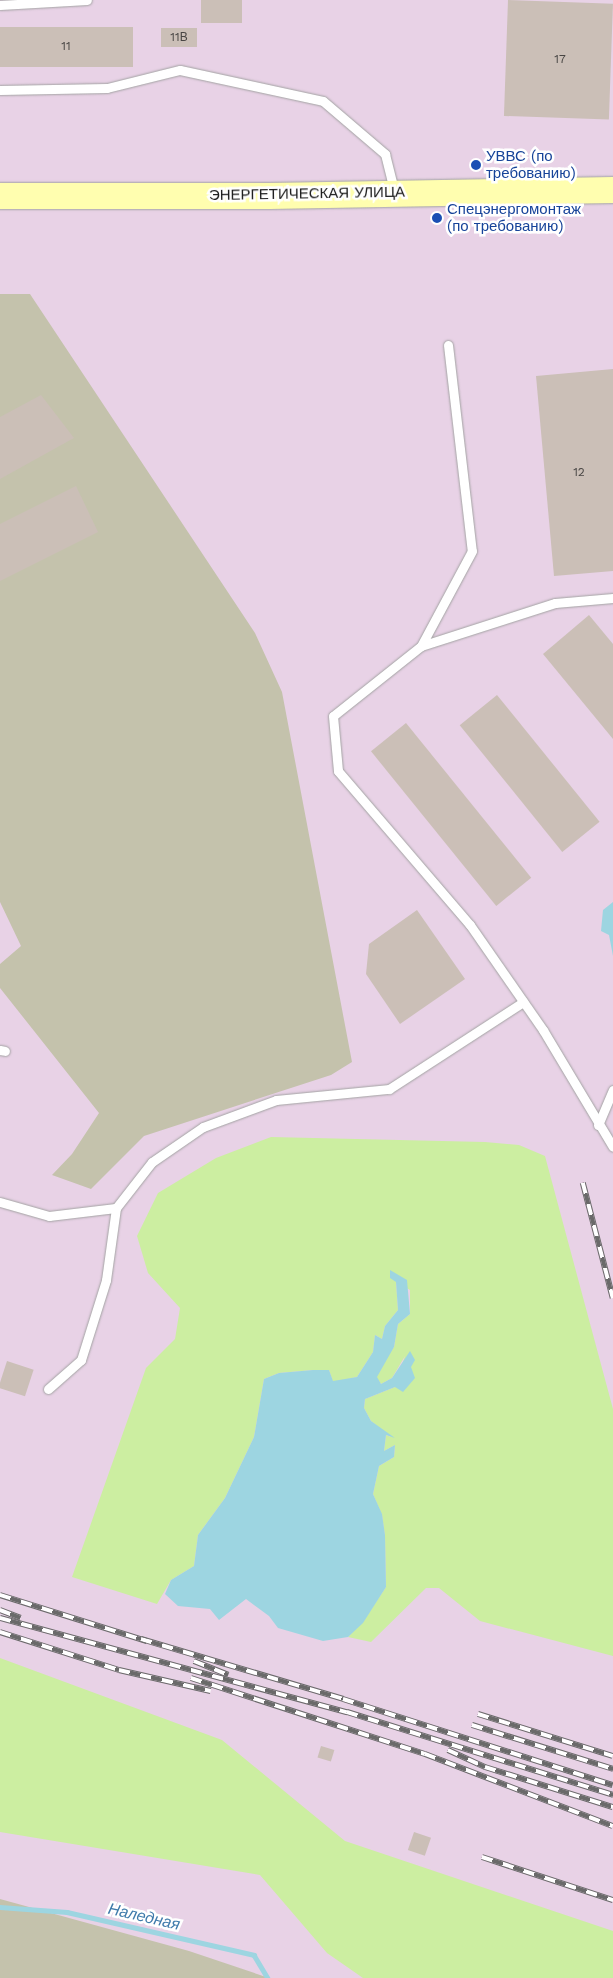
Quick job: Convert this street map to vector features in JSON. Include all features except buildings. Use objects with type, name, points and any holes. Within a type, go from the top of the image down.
[{"type":"street","name":"ЭНЕРГЕТИЧЕСКАЯ УЛИЦА","points":[[0,196],[394,194],[613,190]]},
{"type":"lane","points":[[0,5],[87,0]]},
{"type":"lane","points":[[0,90],[107,88],[180,70],[322,101],[385,154],[394,194]]},
{"type":"lane","points":[[421,646],[472,551],[448,345]]},
{"type":"lane","points":[[613,598],[555,603],[421,646],[333,716],[338,771],[470,925],[524,1002],[613,1147]]},
{"type":"lane","points":[[48,1388],[81,1360],[106,1280],[116,1208],[152,1162],[203,1127],[276,1100],[389,1089],[524,1002]]},
{"type":"lane","points":[[598,1125],[613,1090]]},
{"type":"lane","points":[[0,1202],[49,1216],[116,1208]]},
{"type":"shaded area","points":[[0,0],[613,0],[613,1978],[0,1978]]},
{"type":"shaded area","points":[[0,294],[30,294],[255,633],[282,692],[352,1062],[331,1075],[144,1136],[91,1189],[52,1175],[72,1154],[99,1113],[0,988],[0,964],[21,946],[0,902]]},
{"type":"shaded area","points":[[0,1899],[189,1951],[269,1978],[0,1978]]},
{"type":"green space","points":[[271,1137],[485,1142],[519,1145],[545,1156],[613,1409],[613,1656],[480,1621],[439,1588],[426,1588],[371,1642],[348,1637],[364,1620],[386,1587],[385,1536],[382,1515],[373,1494],[379,1466],[394,1457],[395,1445],[384,1451],[386,1435],[391,1437],[371,1421],[364,1408],[365,1399],[395,1387],[405,1356],[392,1378],[381,1384],[376,1377],[378,1369],[394,1347],[398,1324],[410,1314],[410,1290],[396,1282],[398,1310],[385,1326],[382,1339],[375,1335],[373,1352],[357,1377],[333,1382],[329,1370],[313,1370],[279,1373],[264,1379],[254,1437],[225,1498],[198,1535],[194,1566],[171,1580],[157,1604],[72,1577],[146,1368],[175,1339],[180,1308],[148,1273],[137,1236],[158,1193],[216,1158]]},
{"type":"green space","points":[[0,1658],[222,1740],[345,1841],[613,1931],[613,1978],[363,1978],[327,1953],[260,1875],[0,1832]]},
{"type":"water","points":[[613,902],[613,956],[609,935],[601,931],[603,910]]},
{"type":"water","points":[[390,1270],[407,1280],[410,1314],[398,1324],[394,1347],[377,1377],[381,1384],[392,1378],[410,1351],[415,1360],[411,1367],[415,1378],[403,1392],[395,1387],[365,1399],[364,1408],[371,1421],[395,1438],[386,1435],[384,1451],[395,1445],[394,1457],[379,1466],[373,1494],[382,1514],[385,1535],[386,1587],[363,1623],[348,1637],[323,1641],[278,1628],[269,1616],[246,1599],[219,1620],[210,1609],[178,1606],[165,1594],[171,1580],[194,1566],[198,1535],[225,1498],[254,1437],[264,1379],[279,1373],[313,1370],[329,1370],[333,1381],[357,1377],[373,1352],[375,1335],[382,1339],[385,1326],[398,1310],[396,1282],[390,1278]]},
{"type":"waterway","name":"Наледная","points":[[0,1907],[67,1912],[254,1955],[268,1978]]},
{"type":"railway","points":[[583,1183],[613,1298]]},
{"type":"railway","points":[[0,1595],[147,1641]]},
{"type":"railway","points":[[0,1610],[21,1618]]},
{"type":"railway","points":[[0,1618],[347,1712],[613,1795]]},
{"type":"railway","points":[[0,1632],[119,1670],[211,1691]]},
{"type":"railway","points":[[141,1639],[343,1699],[613,1785]]},
{"type":"railway","points":[[194,1661],[228,1675]]},
{"type":"railway","points":[[191,1678],[425,1754],[613,1826]]},
{"type":"railway","points":[[478,1714],[613,1756]]},
{"type":"railway","points":[[472,1725],[613,1769]]},
{"type":"railway","points":[[448,1750],[485,1767],[613,1807]]},
{"type":"railway","points":[[482,1857],[613,1900]]},
{"type":"place","name":"УВВС (по требованию)","points":[[476,165]]},
{"type":"place","name":"Спецэнергомонтаж (по требованию)","points":[[437,218]]}]
